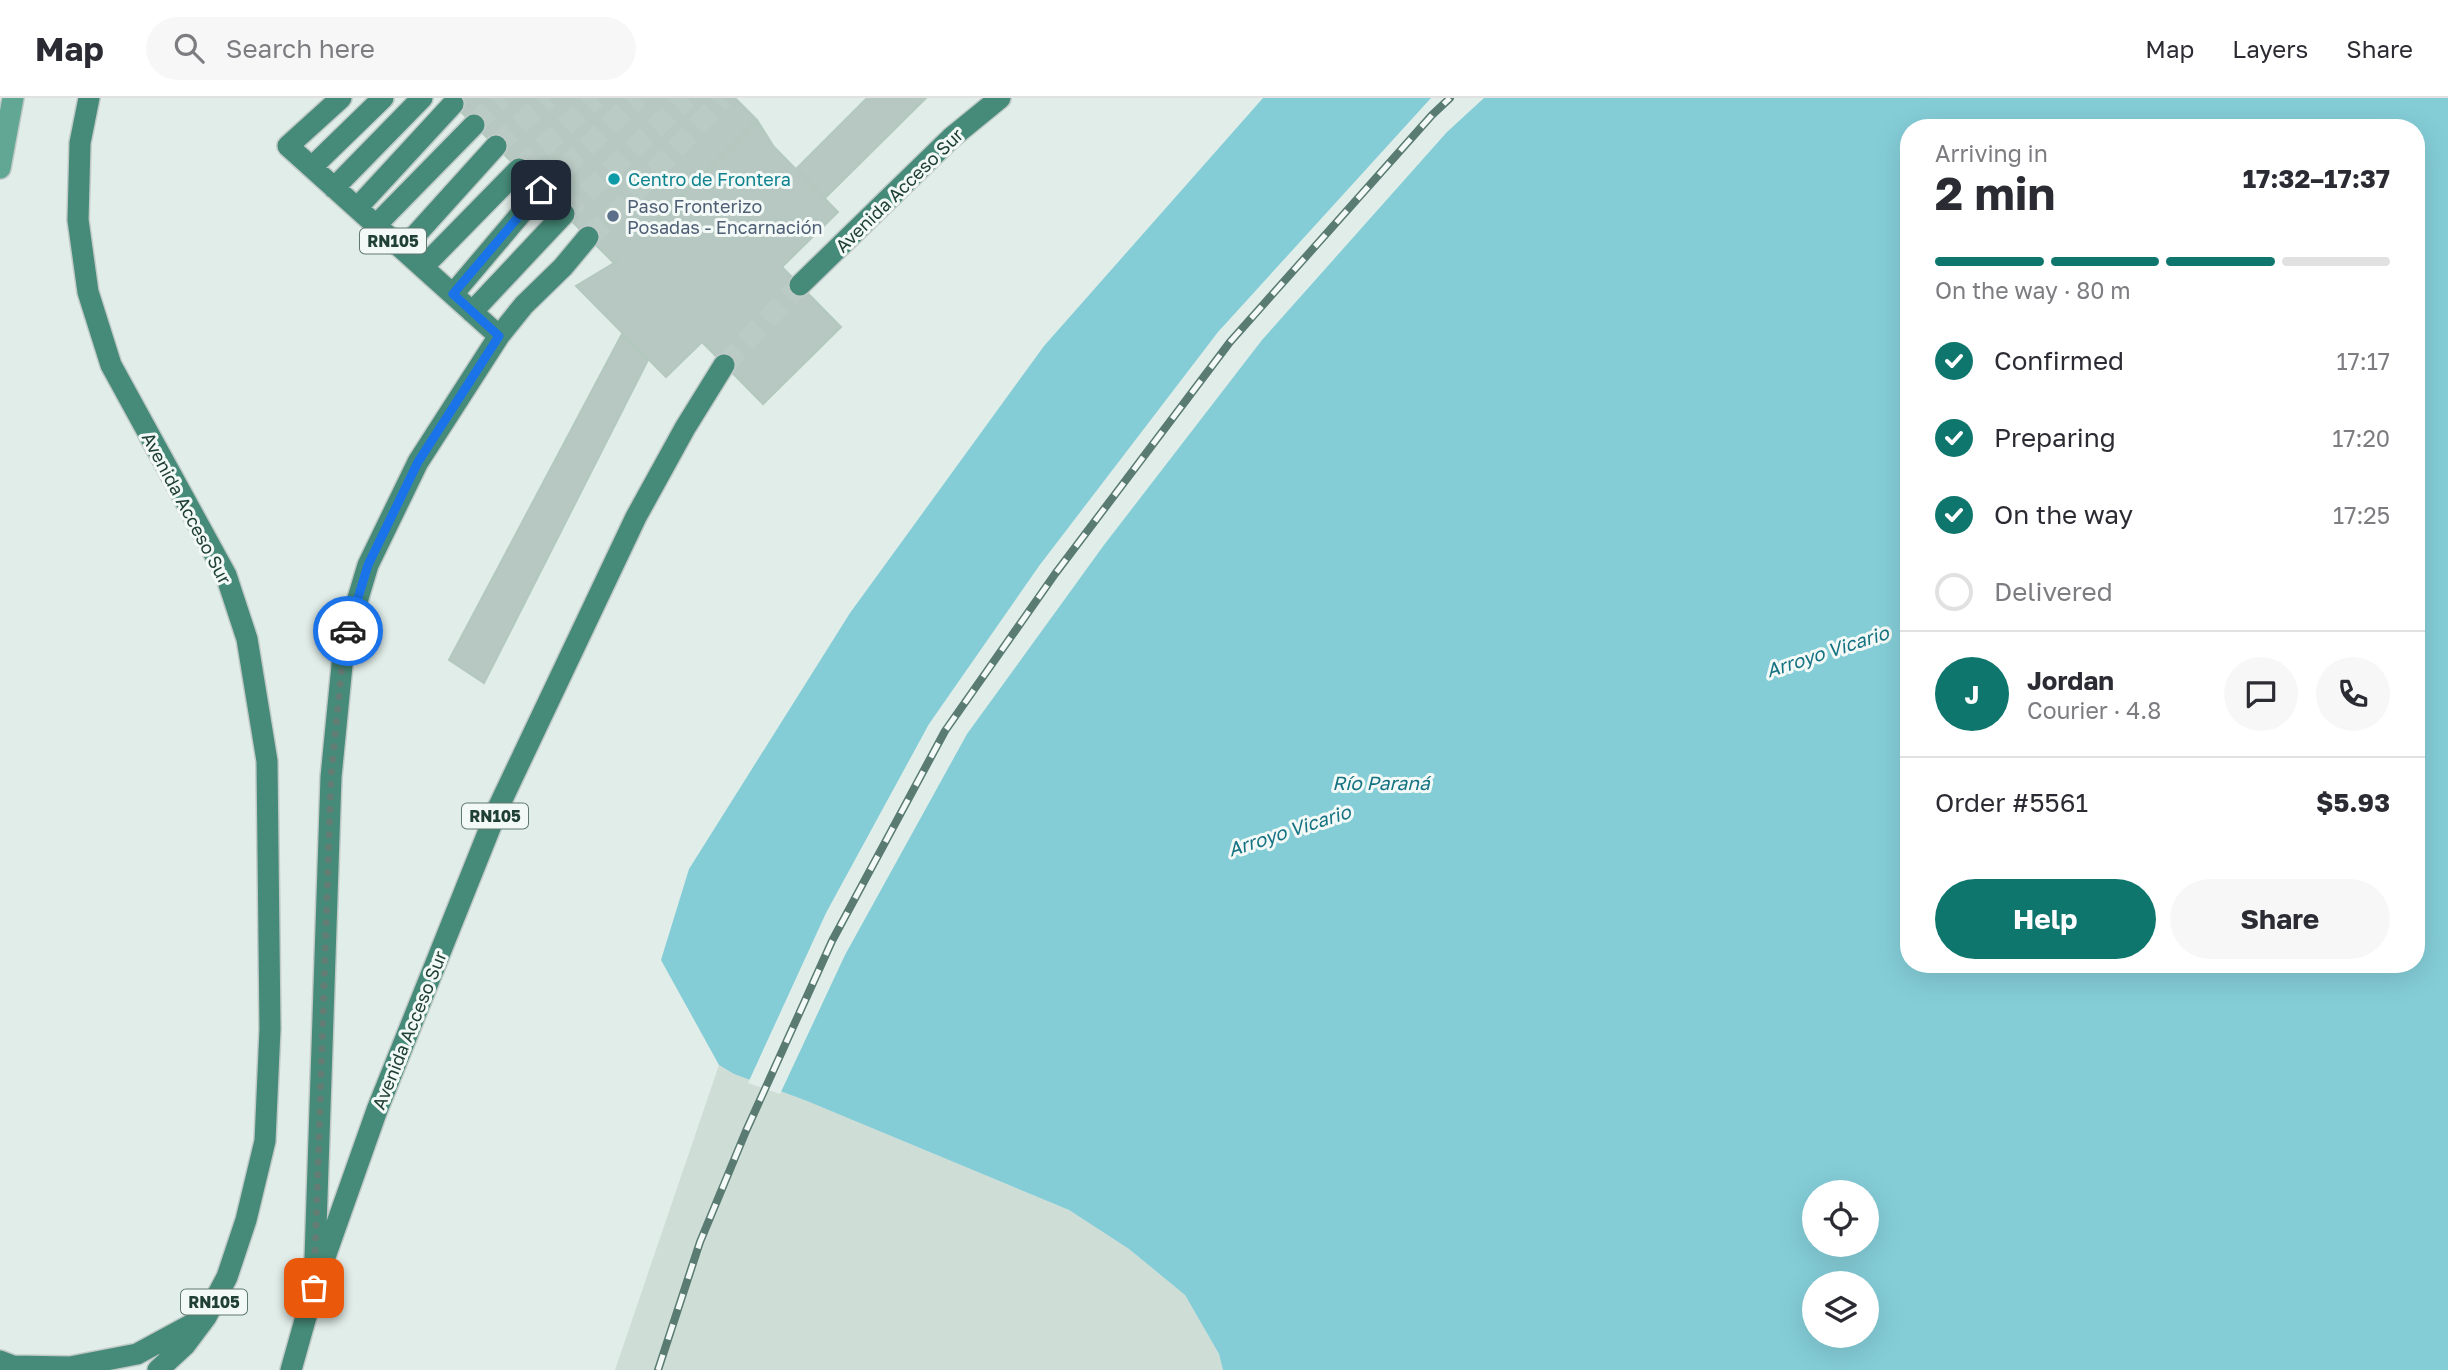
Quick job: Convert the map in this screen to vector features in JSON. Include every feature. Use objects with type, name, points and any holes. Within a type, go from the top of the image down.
[{"type":"highway","name":"Avenida Acceso Sur","points":[[89,98],[80,143],[78,219],[88,292],[111,365],[226,575],[247,639],[265,748],[270,1029],[265,1141],[246,1220],[227,1277],[206,1317]]},
{"type":"highway","name":"RN105","points":[[341,98],[288,146],[499,336]]},
{"type":"highway","points":[[312,167],[383,98]]},
{"type":"highway","points":[[334,188],[422,98]]},
{"type":"highway","name":"Avenida Acceso Sur","points":[[800,285],[951,138],[1000,98]]},
{"type":"highway","name":"RN105","points":[[357,208],[453,104]]},
{"type":"highway","name":"RN105","points":[[376,225],[474,125]]},
{"type":"highway","name":"RN105","points":[[403,249],[495,146]]},
{"type":"highway","name":"RN105","points":[[424,268],[519,169]]},
{"type":"highway","points":[[453,294],[541,190]]},
{"type":"highway","points":[[472,312],[564,214]]},
{"type":"highway","name":"Avenida Acceso Sur","points":[[314,1288],[331,777],[344,645],[368,565],[418,462],[499,336],[524,304],[563,268],[588,237]]},
{"type":"highway","name":"Avenida Acceso Sur","points":[[291,1370],[314,1288],[377,1110],[498,808],[636,517],[685,428],[724,365]]},
{"type":"highway","name":"RN105","points":[[0,1361],[13,1366],[70,1367],[137,1354],[206,1317]]},
{"type":"highway","name":"RN105","points":[[158,1370],[185,1345],[206,1317]]},
{"type":"main road","points":[[0,168],[13,98]]},
{"type":"shaded area","points":[[719,1065],[734,1074],[807,1101],[1069,1210],[1129,1249],[1185,1295],[1219,1354],[1223,1370],[615,1370]]},
{"type":"water","name":"Río Paraná","points":[[1263,98],[2448,98],[2448,1370],[1223,1370],[1219,1354],[1185,1295],[1129,1249],[1069,1210],[807,1101],[734,1074],[719,1065],[661,960],[689,869],[850,613],[1044,346]]},
{"type":"pier","points":[[1431,98],[1484,98],[1447,132],[1262,340],[1104,545],[967,734],[845,955],[780,1094],[748,1083],[826,913],[929,724],[1039,566],[1218,332]]},
{"type":"building","name":"Centro de Frontera","points":[[447,98],[735,98],[757,120],[614,263]]},
{"type":"building","points":[[867,98],[926,98],[825,198],[796,169]]},
{"type":"building","points":[[757,120],[774,147],[838,212],[782,267],[841,327],[763,404],[702,342],[666,377],[576,286],[614,263]]},
{"type":"building","points":[[622,334],[648,360],[484,683],[449,660]]},
{"type":"tunnel","points":[[474,125],[502,98]]},
{"type":"tunnel","points":[[496,146],[548,98]]},
{"type":"tunnel","points":[[519,169],[596,98]]},
{"type":"tunnel","points":[[541,190],[638,98]]},
{"type":"tunnel","points":[[564,214],[687,98]]},
{"type":"tunnel","points":[[588,237],[613,216],[723,98]]},
{"type":"tunnel","points":[[724,365],[800,285]]},
{"type":"railway","points":[[658,1370],[700,1242],[746,1131],[832,941],[945,731],[1055,574],[1230,342],[1450,98]]},
{"type":"way so far","points":[[314,1288],[331,777],[344,645],[348,631]]},
{"type":"place","name":"Centro de Frontera","points":[[614,179]]},
{"type":"place","name":"Paso Fronterizo Posadas - Encarnación","points":[[613,216]]},
{"type":"route","points":[[348,631],[368,565],[418,462],[499,336],[453,294],[541,190]]},
{"type":"water label","name":"Arroyo Vicario","points":[[1827,651]]},
{"type":"water label","name":"Arroyo Vicario","points":[[1289,830]]}]
